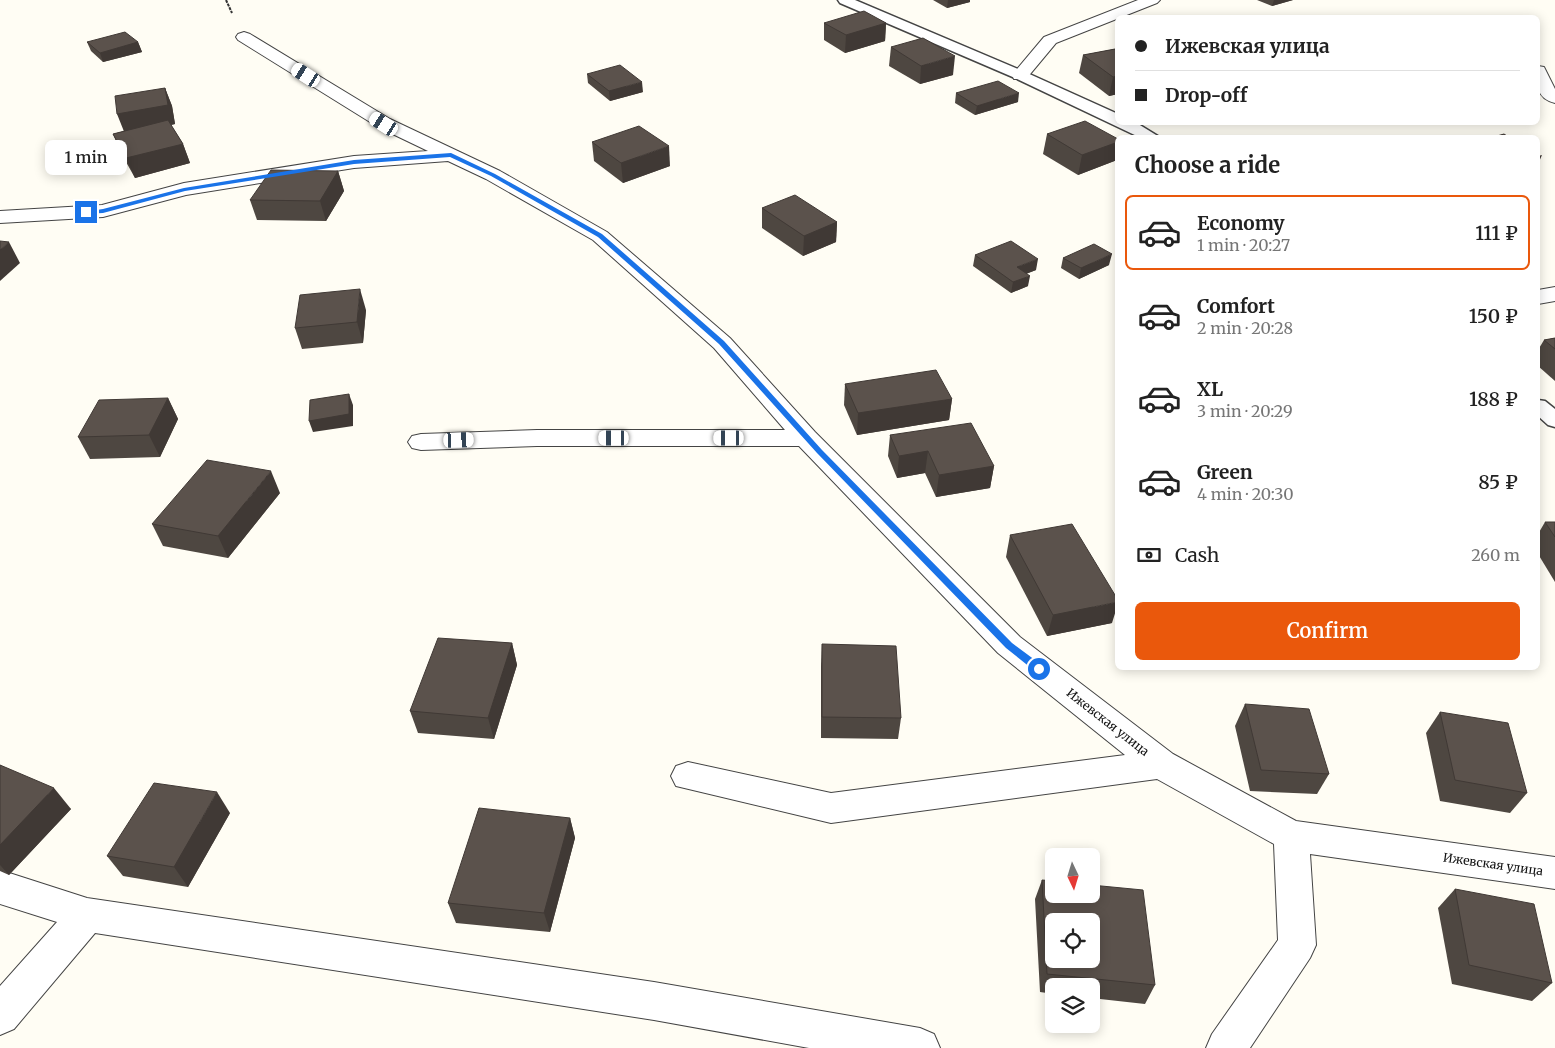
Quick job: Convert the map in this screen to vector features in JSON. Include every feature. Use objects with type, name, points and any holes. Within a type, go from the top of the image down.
[{"type":"street","points":[[1020,75],[1050,40],[1152,0]]},
{"type":"street","name":"Ижевская улица","points":[[244,37],[384,124],[493,175],[600,236],[722,343],[806,438],[1009,645],[1162,764],[1291,836],[1555,873]]},
{"type":"street","points":[[1541,67],[1549,95],[1555,98]]},
{"type":"street","points":[[0,217],[103,211],[184,190],[298,171],[354,162],[451,155]]},
{"type":"street","points":[[1540,296],[1555,294]]},
{"type":"street","points":[[421,442],[537,438],[806,438]]},
{"type":"street","points":[[688,776],[831,808],[1162,764]]},
{"type":"street","points":[[1226,1048],[1296,945],[1291,836]]},
{"type":"street","points":[[0,887],[87,915],[654,1001],[920,1048]]},
{"type":"street","points":[[0,1015],[87,915]]},
{"type":"lane","points":[[844,0],[1020,75],[1115,119]]},
{"type":"lane","points":[[1128,125],[1148,135]]},
{"type":"lane","points":[[1540,408],[1555,420]]},
{"type":"building","points":[[864,11],[886,23],[846,35],[824,23]]},
{"type":"building","points":[[125,32],[138,42],[100,53],[87,42]]},
{"type":"building","points":[[923,38],[955,56],[921,66],[891,47]]},
{"type":"building","points":[[1115,49],[1115,77],[1113,77],[1083,55]]},
{"type":"building","points":[[620,65],[642,82],[609,91],[587,74]]},
{"type":"building","points":[[998,81],[1019,93],[977,106],[956,93]]},
{"type":"building","points":[[165,88],[168,105],[117,114],[115,96]]},
{"type":"building","points":[[168,120],[183,144],[126,158],[113,134]]},
{"type":"building","points":[[1085,121],[1115,137],[1115,143],[1082,155],[1047,134]]},
{"type":"building","points":[[639,126],[669,146],[621,163],[592,142]]},
{"type":"building","points":[[271,170],[338,171],[320,201],[250,200]]},
{"type":"building","points":[[795,195],[837,222],[804,236],[762,208]]},
{"type":"building","points":[[0,241],[9,242],[0,250]]},
{"type":"building","points":[[1011,241],[1038,259],[1017,267],[1030,276],[1013,282],[975,255]]},
{"type":"building","points":[[1094,244],[1112,254],[1081,268],[1063,258]]},
{"type":"building","points":[[360,289],[357,322],[295,328],[300,295]]},
{"type":"building","points":[[1555,338],[1555,349],[1544,340]]},
{"type":"building","points":[[936,370],[952,399],[858,413],[845,384]]},
{"type":"building","points":[[349,394],[349,414],[309,421],[310,400]]},
{"type":"building","points":[[168,398],[149,435],[78,437],[99,400]]},
{"type":"building","points":[[971,423],[994,466],[939,475],[928,451],[899,456],[890,435]]},
{"type":"building","points":[[207,460],[271,471],[218,536],[152,524]]},
{"type":"building","points":[[1545,522],[1555,522],[1555,537]]},
{"type":"building","points":[[1072,524],[1115,595],[1115,603],[1053,615],[1010,535]]},
{"type":"building","points":[[438,638],[512,643],[488,718],[410,711]]},
{"type":"building","points":[[822,644],[896,646],[901,718],[822,717]]},
{"type":"building","points":[[1245,704],[1309,709],[1329,774],[1261,770]]},
{"type":"building","points":[[1440,712],[1508,723],[1527,793],[1455,780]]},
{"type":"building","points":[[0,765],[54,788],[0,845]]},
{"type":"building","points":[[154,783],[217,792],[174,867],[107,856]]},
{"type":"building","points":[[479,808],[570,818],[544,913],[448,903]]},
{"type":"building","points":[[1042,880],[1045,880],[1045,903],[1100,903],[1100,886],[1143,890],[1155,985],[1047,974],[1047,968],[1100,968],[1100,913],[1045,913],[1045,936]]},
{"type":"building","points":[[1455,889],[1534,904],[1552,983],[1469,965]]},
{"type":"route","points":[[86,212],[103,211],[184,190],[354,162],[451,155],[493,175],[600,236],[722,343],[806,438],[1009,645],[1039,669]]}]
